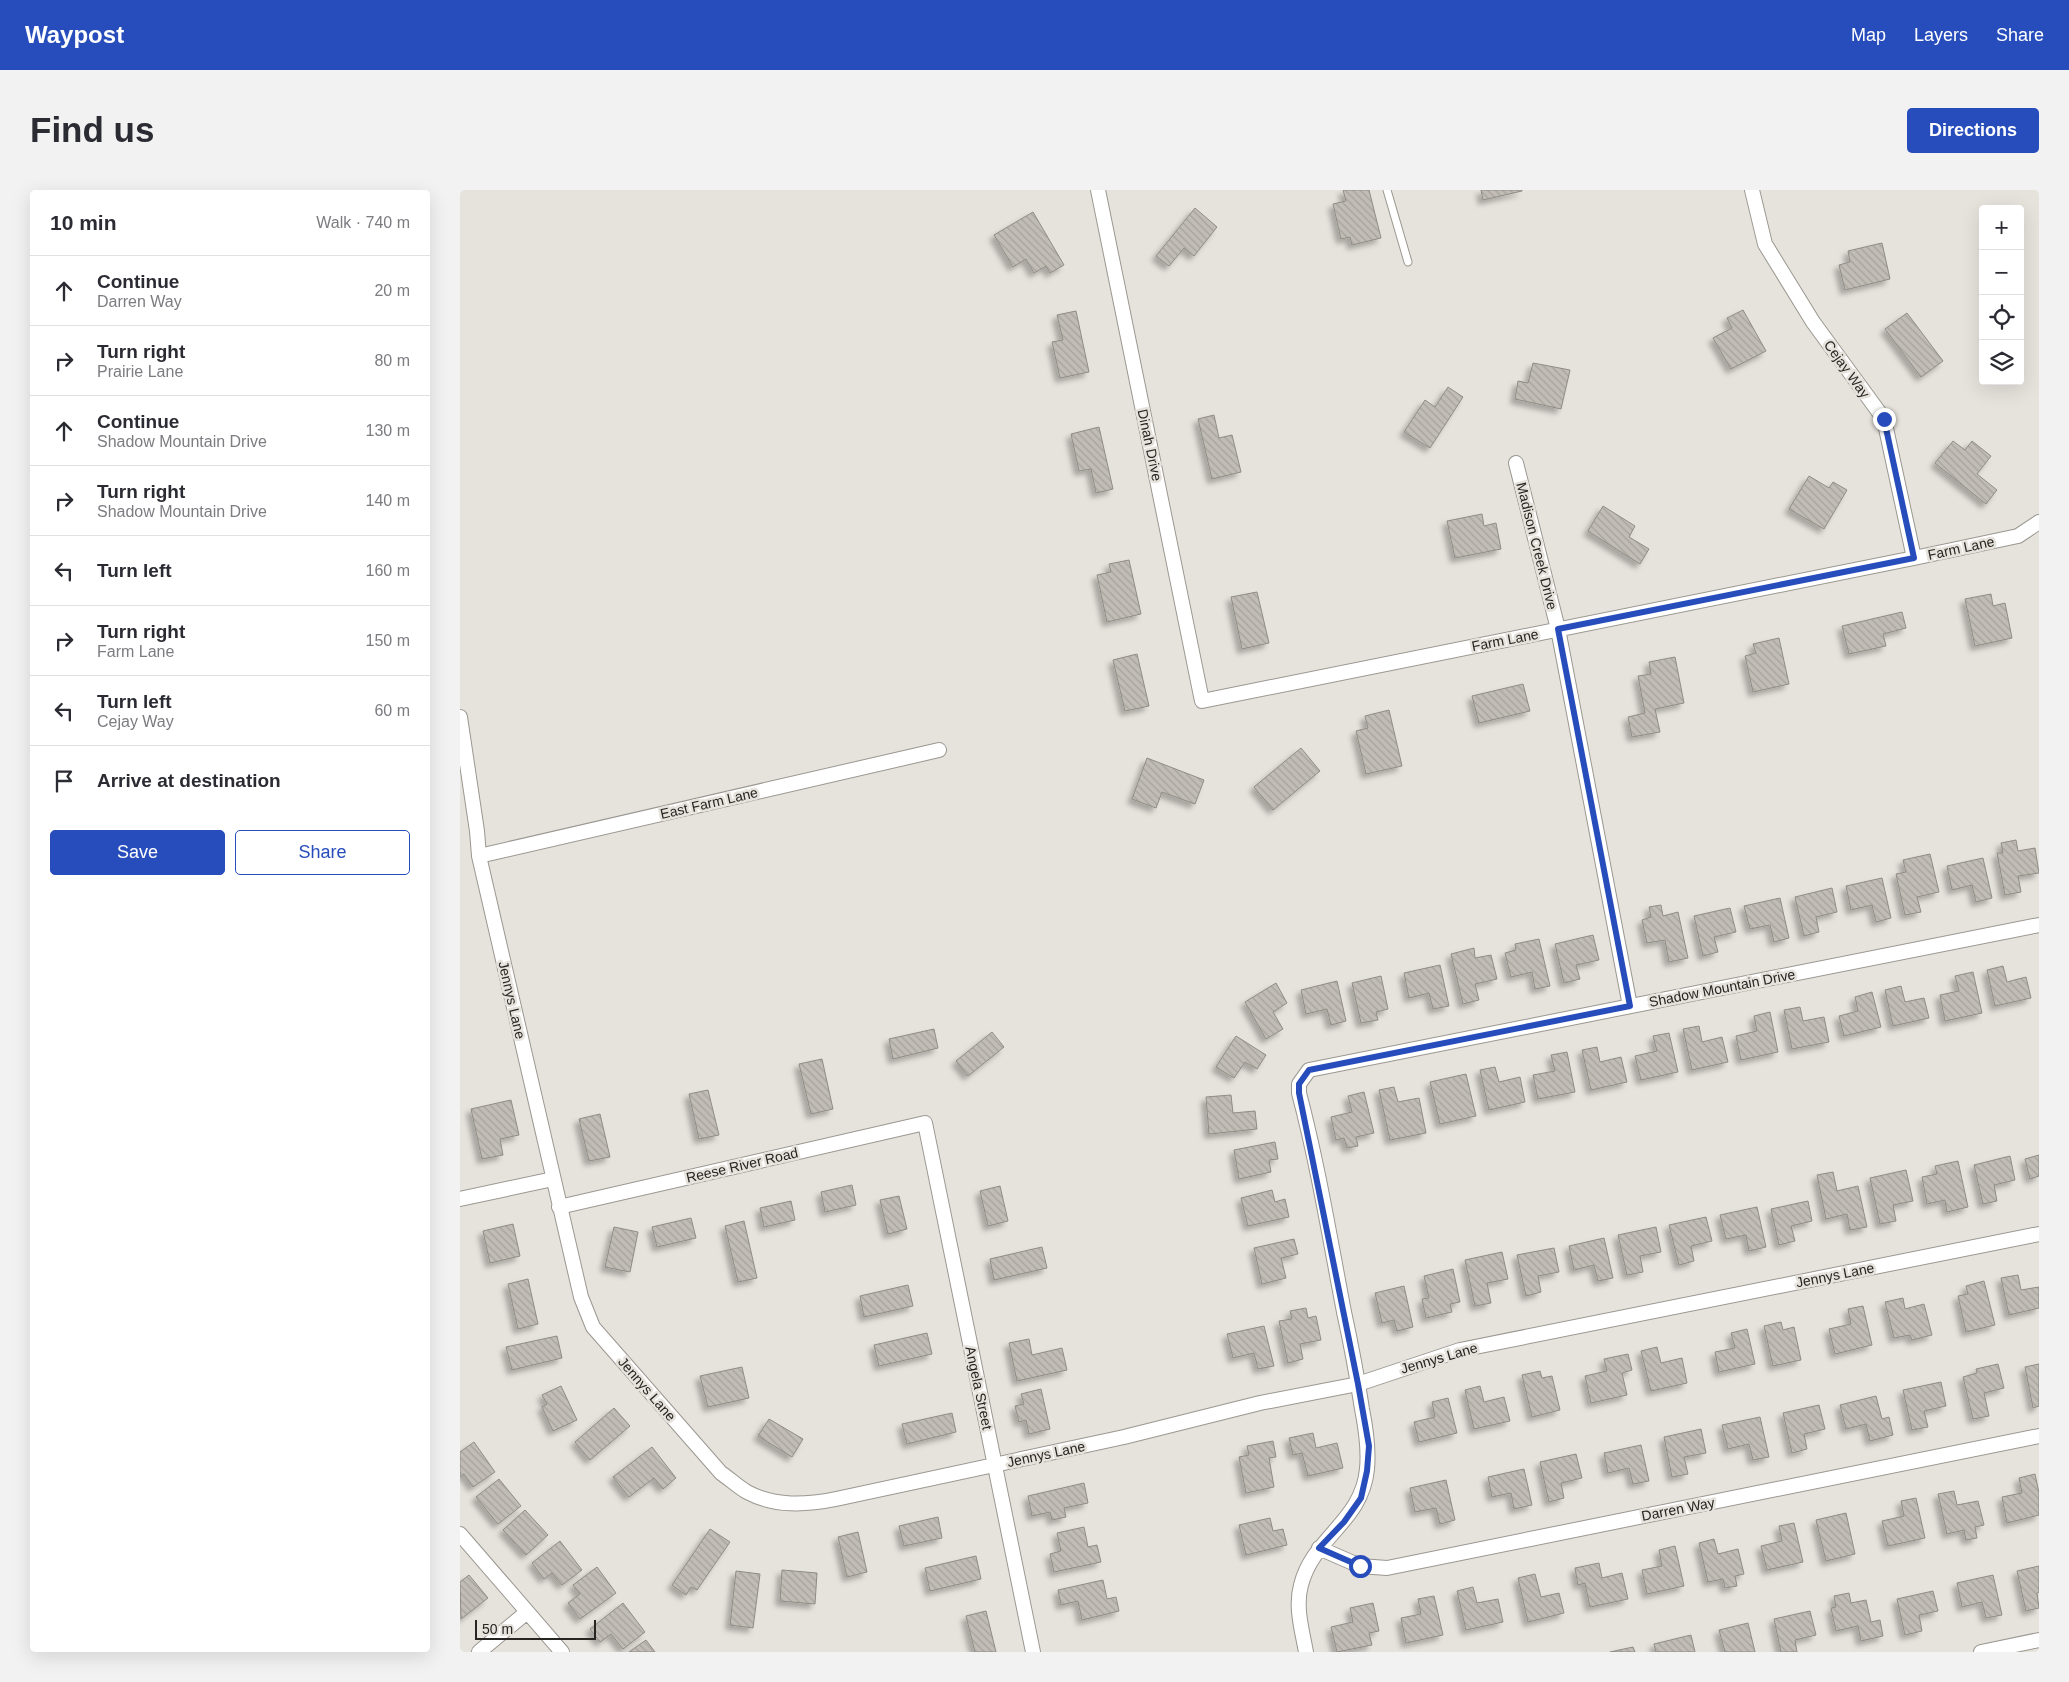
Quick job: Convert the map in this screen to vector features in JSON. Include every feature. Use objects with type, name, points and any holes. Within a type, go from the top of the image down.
[{"type":"street","name":"Dinah Drive","points":[[1098,190],[1202,701]]},
{"type":"street","name":"Cejay Way","points":[[1752,190],[1765,244],[1813,322],[1884,419],[1914,558]]},
{"type":"street","name":"Madison Creek Drive","points":[[1516,463],[1558,629],[1630,1006]]},
{"type":"street","name":"Farm Lane","points":[[1202,701],[2018,536],[2039,522]]},
{"type":"street","name":"Jennys Lane","points":[[460,717],[479,856],[581,1297],[593,1326],[721,1473],[747,1492],[768,1501],[813,1504],[1124,1437],[1260,1403],[1358,1384],[1460,1350],[2039,1234]]},
{"type":"street","name":"East Farm Lane","points":[[479,856],[939,750]]},
{"type":"street","name":"Shadow Mountain Drive","points":[[1358,1384],[1299,1093],[1299,1084],[1309,1070],[2039,925]]},
{"type":"street","name":"Reese River Road","points":[[559,1207],[925,1123]]},
{"type":"street","name":"Angela Street","points":[[925,1123],[1033,1652]]},
{"type":"street","points":[[460,1199],[553,1179]]},
{"type":"street","points":[[1306,1652],[1299,1610],[1300,1585],[1319,1548],[1344,1522],[1361,1498],[1367,1471],[1369,1446],[1358,1384]]},
{"type":"street","name":"Darren Way","points":[[1319,1548],[1360,1566],[1387,1568],[2039,1436]]},
{"type":"street","points":[[460,1534],[562,1652]]},
{"type":"street","points":[[479,1652],[527,1612]]},
{"type":"street","points":[[1981,1652],[2039,1640]]},
{"type":"lane","points":[[1387,190],[1408,262]]},
{"type":"building","points":[[1343,190],[1369,190],[1381,238],[1352,245],[1350,237],[1341,239],[1333,204],[1346,201]]},
{"type":"building","points":[[1481,190],[1522,190],[1522,191],[1483,200]]},
{"type":"building","points":[[1195,208],[1217,227],[1194,256],[1184,248],[1169,266],[1156,256]]},
{"type":"building","points":[[1033,212],[1064,265],[1050,273],[1046,266],[1034,273],[1026,259],[1013,267],[994,235]]},
{"type":"building","points":[[1882,243],[1890,279],[1845,290],[1839,265],[1850,262],[1848,251]]},
{"type":"building","points":[[1743,310],[1766,351],[1731,369],[1713,338],[1732,328],[1727,318]]},
{"type":"building","points":[[1076,311],[1089,372],[1060,378],[1052,342],[1063,340],[1057,315]]},
{"type":"building","points":[[1907,313],[1943,361],[1921,377],[1885,329]]},
{"type":"building","points":[[1533,363],[1570,370],[1561,409],[1515,399],[1518,381],[1528,383]]},
{"type":"building","points":[[1448,387],[1463,397],[1430,448],[1404,432],[1425,400],[1435,407]]},
{"type":"building","points":[[1214,415],[1219,438],[1232,435],[1241,472],[1212,479],[1198,419]]},
{"type":"building","points":[[1099,427],[1113,489],[1096,493],[1091,469],[1079,471],[1071,434]]},
{"type":"building","points":[[1953,441],[1965,450],[1972,441],[1991,456],[1977,474],[1997,490],[1986,504],[1935,463]]},
{"type":"building","points":[[1809,476],[1829,488],[1833,482],[1847,490],[1824,529],[1789,509]]},
{"type":"building","points":[[1603,506],[1635,526],[1629,537],[1649,549],[1640,564],[1588,531]]},
{"type":"building","points":[[1482,514],[1484,526],[1496,523],[1501,549],[1455,558],[1447,521]]},
{"type":"building","points":[[1129,560],[1141,614],[1107,622],[1097,575],[1111,572],[1109,564]]},
{"type":"building","points":[[1257,592],[1269,643],[1242,649],[1231,597]]},
{"type":"building","points":[[1991,594],[1993,606],[2005,603],[2012,638],[1975,646],[1965,599]]},
{"type":"building","points":[[1902,612],[1906,628],[1883,634],[1886,646],[1849,654],[1842,626]]},
{"type":"building","points":[[1779,638],[1789,684],[1753,692],[1745,656],[1756,653],[1753,644]]},
{"type":"building","points":[[1137,654],[1149,706],[1125,711],[1113,660]]},
{"type":"building","points":[[1675,657],[1684,703],[1655,709],[1660,732],[1632,737],[1628,717],[1645,713],[1638,676],[1651,674],[1649,662]]},
{"type":"building","points":[[1523,684],[1530,711],[1479,723],[1472,696]]},
{"type":"building","points":[[1389,710],[1402,766],[1366,774],[1356,731],[1368,728],[1365,716]]},
{"type":"building","points":[[1301,748],[1320,771],[1273,810],[1254,787]]},
{"type":"building","points":[[1147,758],[1204,780],[1195,804],[1162,792],[1156,808],[1132,799]]},
{"type":"building","points":[[2016,840],[2018,851],[2035,848],[2039,873],[2018,876],[2021,892],[2005,895],[1997,853],[2003,853],[2001,843]]},
{"type":"building","points":[[1930,854],[1939,892],[1917,897],[1921,912],[1905,915],[1896,874],[1906,872],[1903,860]]},
{"type":"building","points":[[1983,858],[1992,898],[1976,902],[1972,885],[1952,890],[1947,866]]},
{"type":"building","points":[[1882,878],[1891,918],[1876,922],[1872,905],[1851,910],[1846,886]]},
{"type":"building","points":[[1832,888],[1837,912],[1816,917],[1819,932],[1804,936],[1795,897]]},
{"type":"building","points":[[1780,898],[1789,938],[1774,942],[1770,925],[1750,929],[1744,906]]},
{"type":"building","points":[[1661,905],[1663,916],[1678,912],[1688,958],[1669,962],[1665,940],[1647,943],[1642,920],[1651,917],[1649,907]]},
{"type":"building","points":[[1730,908],[1736,932],[1714,937],[1718,952],[1703,956],[1694,916]]},
{"type":"building","points":[[1593,935],[1599,960],[1576,965],[1580,979],[1564,983],[1555,944]]},
{"type":"building","points":[[1539,939],[1550,986],[1535,989],[1532,972],[1511,977],[1505,953],[1516,950],[1515,944]]},
{"type":"building","points":[[1474,948],[1475,958],[1491,955],[1497,979],[1475,984],[1479,1000],[1463,1004],[1451,954]]},
{"type":"building","points":[[1440,965],[1449,1006],[1433,1009],[1429,993],[1409,998],[1404,973]]},
{"type":"building","points":[[2003,966],[2007,982],[2026,977],[2031,998],[1995,1006],[1987,970]]},
{"type":"building","points":[[1973,972],[1982,1013],[1945,1021],[1940,995],[1959,991],[1955,976]]},
{"type":"building","points":[[1381,976],[1388,1009],[1376,1012],[1378,1020],[1361,1023],[1352,983]]},
{"type":"building","points":[[1337,981],[1346,1021],[1331,1025],[1327,1009],[1306,1014],[1301,990]]},
{"type":"building","points":[[1276,983],[1287,1003],[1273,1012],[1283,1029],[1266,1039],[1245,1002]]},
{"type":"building","points":[[1901,986],[1905,1002],[1924,998],[1929,1018],[1893,1026],[1885,990]]},
{"type":"building","points":[[1872,992],[1881,1027],[1844,1036],[1839,1016],[1858,1011],[1855,997]]},
{"type":"building","points":[[1800,1007],[1803,1021],[1824,1017],[1829,1042],[1792,1049],[1784,1010]]},
{"type":"building","points":[[1770,1012],[1778,1052],[1741,1060],[1736,1036],[1757,1031],[1754,1016]]},
{"type":"building","points":[[1699,1026],[1702,1042],[1722,1037],[1728,1062],[1692,1070],[1683,1029]]},
{"type":"building","points":[[934,1029],[938,1048],[893,1059],[889,1039]]},
{"type":"building","points":[[992,1032],[1004,1047],[968,1076],[956,1061]]},
{"type":"building","points":[[1669,1033],[1678,1072],[1641,1080],[1635,1056],[1657,1051],[1653,1036]]},
{"type":"building","points":[[1236,1036],[1266,1055],[1257,1069],[1245,1062],[1234,1078],[1216,1067]]},
{"type":"building","points":[[1597,1047],[1600,1062],[1621,1057],[1627,1082],[1591,1090],[1582,1050]]},
{"type":"building","points":[[1567,1052],[1575,1092],[1538,1099],[1533,1075],[1555,1071],[1551,1055]]},
{"type":"building","points":[[822,1059],[833,1109],[811,1114],[799,1064]]},
{"type":"building","points":[[1495,1067],[1499,1082],[1520,1077],[1525,1102],[1489,1110],[1480,1070]]},
{"type":"building","points":[[1466,1074],[1476,1116],[1440,1124],[1430,1082]]},
{"type":"building","points":[[1394,1087],[1398,1102],[1419,1098],[1426,1133],[1390,1140],[1379,1090]]},
{"type":"building","points":[[708,1090],[719,1135],[699,1139],[689,1094]]},
{"type":"building","points":[[1364,1092],[1374,1133],[1356,1137],[1358,1146],[1347,1148],[1344,1138],[1336,1140],[1331,1117],[1352,1112],[1348,1096]]},
{"type":"building","points":[[1231,1095],[1233,1113],[1255,1111],[1257,1129],[1209,1134],[1206,1097]]},
{"type":"building","points":[[511,1100],[519,1135],[500,1139],[503,1155],[482,1159],[471,1109]]},
{"type":"building","points":[[600,1114],[610,1157],[589,1161],[579,1119]]},
{"type":"building","points":[[1275,1142],[1278,1159],[1269,1160],[1271,1172],[1239,1179],[1234,1150]]},
{"type":"building","points":[[2039,1155],[2039,1176],[2030,1179],[2025,1159]]},
{"type":"building","points":[[2010,1156],[2015,1180],[1994,1185],[1997,1201],[1983,1204],[1974,1165]]},
{"type":"building","points":[[1958,1161],[1968,1207],[1947,1212],[1945,1200],[1927,1204],[1922,1177],[1937,1174],[1935,1166]]},
{"type":"building","points":[[1906,1170],[1913,1201],[1893,1205],[1896,1221],[1880,1224],[1870,1178]]},
{"type":"building","points":[[1833,1172],[1837,1191],[1858,1186],[1867,1227],[1850,1230],[1847,1214],[1826,1219],[1817,1175]]},
{"type":"building","points":[[852,1185],[856,1205],[825,1212],[821,1192]]},
{"type":"building","points":[[1000,1186],[1008,1221],[988,1226],[980,1191]]},
{"type":"building","points":[[1272,1190],[1275,1202],[1285,1199],[1289,1217],[1248,1226],[1241,1198]]},
{"type":"building","points":[[899,1196],[907,1229],[888,1234],[880,1200]]},
{"type":"building","points":[[791,1201],[795,1220],[764,1227],[760,1208]]},
{"type":"building","points":[[1808,1201],[1812,1221],[1791,1226],[1795,1241],[1779,1245],[1771,1209]]},
{"type":"building","points":[[1757,1207],[1766,1247],[1749,1251],[1746,1235],[1726,1239],[1720,1215]]},
{"type":"building","points":[[1706,1217],[1712,1241],[1691,1246],[1694,1261],[1679,1265],[1669,1225]]},
{"type":"building","points":[[691,1218],[696,1238],[657,1247],[652,1227]]},
{"type":"building","points":[[744,1221],[757,1278],[738,1282],[725,1226]]},
{"type":"building","points":[[513,1224],[520,1256],[490,1263],[483,1231]]},
{"type":"building","points":[[614,1227],[638,1232],[630,1272],[605,1267]]},
{"type":"building","points":[[1656,1227],[1661,1252],[1640,1256],[1643,1272],[1627,1275],[1618,1235]]},
{"type":"building","points":[[1604,1238],[1613,1278],[1598,1281],[1594,1265],[1574,1270],[1569,1246]]},
{"type":"building","points":[[1294,1239],[1298,1254],[1281,1258],[1286,1278],[1262,1284],[1254,1248]]},
{"type":"building","points":[[1042,1247],[1047,1268],[994,1280],[990,1259]]},
{"type":"building","points":[[1554,1248],[1559,1272],[1538,1276],[1541,1292],[1526,1296],[1517,1255]]},
{"type":"building","points":[[1502,1252],[1508,1279],[1487,1283],[1491,1303],[1475,1306],[1465,1260]]},
{"type":"building","points":[[1453,1269],[1460,1302],[1450,1304],[1452,1312],[1426,1318],[1422,1299],[1429,1298],[1424,1276]]},
{"type":"building","points":[[2018,1275],[2021,1290],[2039,1287],[2039,1308],[2009,1315],[2001,1278]]},
{"type":"building","points":[[528,1279],[538,1324],[518,1329],[508,1284]]},
{"type":"building","points":[[1984,1281],[1995,1325],[1966,1332],[1958,1296],[1968,1294],[1966,1286]]},
{"type":"building","points":[[908,1285],[913,1306],[864,1317],[860,1296]]},
{"type":"building","points":[[1404,1286],[1413,1327],[1397,1331],[1394,1320],[1382,1323],[1375,1293]]},
{"type":"building","points":[[1903,1298],[1905,1309],[1924,1304],[1932,1335],[1912,1340],[1910,1335],[1894,1338],[1885,1302]]},
{"type":"building","points":[[1863,1306],[1872,1345],[1835,1354],[1829,1329],[1851,1324],[1848,1309]]},
{"type":"building","points":[[1306,1308],[1308,1318],[1316,1316],[1321,1340],[1300,1344],[1303,1359],[1288,1363],[1279,1321],[1292,1319],[1290,1311]]},
{"type":"building","points":[[1781,1322],[1783,1330],[1794,1327],[1801,1360],[1773,1366],[1764,1326]]},
{"type":"building","points":[[1264,1326],[1274,1366],[1258,1369],[1254,1353],[1233,1358],[1227,1334]]},
{"type":"building","points":[[1747,1329],[1755,1364],[1719,1372],[1715,1352],[1735,1348],[1731,1333]]},
{"type":"building","points":[[927,1333],[932,1354],[879,1366],[874,1345]]},
{"type":"building","points":[[557,1336],[562,1358],[512,1370],[506,1347]]},
{"type":"building","points":[[1029,1339],[1032,1355],[1062,1348],[1067,1370],[1017,1381],[1009,1343]]},
{"type":"building","points":[[1657,1347],[1661,1363],[1682,1358],[1687,1383],[1651,1391],[1641,1351]]},
{"type":"building","points":[[1628,1354],[1632,1370],[1622,1373],[1627,1395],[1591,1403],[1585,1376],[1607,1371],[1604,1359]]},
{"type":"building","points":[[1998,1364],[2004,1388],[1984,1393],[1989,1416],[1973,1419],[1963,1377],[1977,1373],[1976,1369]]},
{"type":"building","points":[[2039,1364],[2039,1406],[2033,1408],[2025,1367]]},
{"type":"building","points":[[742,1367],[749,1398],[708,1407],[700,1376]]},
{"type":"building","points":[[1540,1371],[1542,1378],[1552,1376],[1560,1410],[1532,1417],[1522,1375]]},
{"type":"building","points":[[1941,1382],[1946,1406],[1924,1411],[1928,1427],[1912,1430],[1903,1390]]},
{"type":"building","points":[[561,1386],[577,1420],[553,1431],[542,1407],[547,1404],[542,1395]]},
{"type":"building","points":[[1480,1386],[1484,1402],[1504,1397],[1510,1421],[1474,1429],[1465,1390]]},
{"type":"building","points":[[1041,1389],[1050,1429],[1029,1434],[1026,1420],[1019,1422],[1015,1406],[1024,1404],[1021,1394]]},
{"type":"building","points":[[1876,1396],[1882,1419],[1889,1417],[1893,1435],[1870,1441],[1866,1424],[1846,1429],[1840,1405]]},
{"type":"building","points":[[1448,1398],[1457,1433],[1419,1442],[1414,1422],[1435,1417],[1432,1402]]},
{"type":"building","points":[[1819,1405],[1825,1429],[1804,1434],[1807,1449],[1792,1453],[1783,1413]]},
{"type":"building","points":[[614,1408],[630,1426],[590,1460],[575,1442]]},
{"type":"building","points":[[952,1413],[956,1432],[907,1444],[902,1424]]},
{"type":"building","points":[[1760,1417],[1769,1457],[1753,1460],[1749,1444],[1728,1449],[1722,1425]]},
{"type":"building","points":[[769,1419],[803,1439],[792,1457],[758,1436]]},
{"type":"building","points":[[1701,1429],[1706,1453],[1684,1457],[1688,1474],[1672,1477],[1664,1437]]},
{"type":"building","points":[[1313,1433],[1316,1448],[1337,1443],[1343,1468],[1308,1476],[1302,1453],[1293,1455],[1289,1438]]},
{"type":"building","points":[[1273,1441],[1276,1457],[1269,1458],[1274,1487],[1246,1493],[1239,1457],[1249,1455],[1247,1446]]},
{"type":"building","points":[[474,1442],[495,1472],[473,1487],[464,1474],[460,1477],[460,1452]]},
{"type":"building","points":[[1641,1445],[1649,1481],[1633,1484],[1629,1468],[1608,1473],[1604,1453]]},
{"type":"building","points":[[652,1447],[676,1478],[663,1489],[654,1478],[629,1497],[613,1477]]},
{"type":"building","points":[[1576,1454],[1582,1478],[1561,1483],[1564,1498],[1549,1502],[1540,1462]]},
{"type":"building","points":[[1524,1469],[1532,1505],[1514,1509],[1511,1493],[1492,1497],[1488,1477]]},
{"type":"building","points":[[2035,1474],[2039,1493],[2039,1515],[2007,1523],[2002,1497],[2022,1493],[2019,1478]]},
{"type":"building","points":[[499,1479],[521,1506],[498,1524],[476,1497]]},
{"type":"building","points":[[1446,1480],[1455,1520],[1440,1524],[1436,1508],[1415,1512],[1410,1488]]},
{"type":"building","points":[[1084,1483],[1088,1503],[1064,1508],[1066,1517],[1052,1520],[1050,1512],[1032,1516],[1028,1496]]},
{"type":"building","points":[[1954,1491],[1957,1505],[1978,1501],[1984,1525],[1975,1527],[1977,1538],[1966,1540],[1964,1530],[1947,1534],[1938,1494]]},
{"type":"building","points":[[1916,1498],[1925,1538],[1888,1546],[1882,1521],[1904,1516],[1901,1501]]},
{"type":"building","points":[[525,1510],[548,1535],[526,1555],[503,1530]]},
{"type":"building","points":[[1846,1513],[1855,1554],[1826,1561],[1816,1520]]},
{"type":"building","points":[[938,1517],[942,1538],[904,1546],[899,1526]]},
{"type":"building","points":[[1270,1518],[1273,1531],[1283,1529],[1287,1545],[1246,1555],[1239,1525]]},
{"type":"building","points":[[1794,1523],[1803,1562],[1767,1570],[1761,1546],[1782,1541],[1779,1526]]},
{"type":"building","points":[[1084,1527],[1088,1547],[1097,1545],[1101,1562],[1054,1572],[1050,1554],[1061,1551],[1057,1533]]},
{"type":"building","points":[[710,1529],[730,1542],[697,1590],[691,1587],[686,1595],[672,1585]]},
{"type":"building","points":[[858,1532],[867,1572],[847,1577],[838,1537]]},
{"type":"building","points":[[1714,1539],[1718,1554],[1738,1549],[1744,1574],[1735,1576],[1737,1586],[1725,1588],[1723,1579],[1708,1582],[1699,1543]]},
{"type":"building","points":[[560,1541],[582,1570],[562,1585],[552,1573],[544,1579],[532,1563]]},
{"type":"building","points":[[1675,1546],[1684,1586],[1647,1594],[1642,1570],[1662,1566],[1659,1550]]},
{"type":"building","points":[[976,1556],[981,1579],[930,1591],[925,1568]]},
{"type":"building","points":[[1599,1563],[1602,1578],[1622,1573],[1628,1599],[1590,1607],[1585,1583],[1578,1585],[1575,1568]]},
{"type":"building","points":[[2039,1566],[2039,1592],[2037,1593],[2039,1608],[2026,1611],[2017,1571]]},
{"type":"building","points":[[597,1567],[616,1593],[580,1619],[568,1603],[580,1594],[573,1585]]},
{"type":"building","points":[[782,1570],[817,1573],[815,1604],[780,1601]]},
{"type":"building","points":[[736,1571],[760,1574],[753,1628],[730,1625]]},
{"type":"building","points":[[1535,1574],[1541,1597],[1559,1593],[1564,1613],[1528,1622],[1518,1578]]},
{"type":"building","points":[[469,1575],[488,1598],[461,1619],[460,1582]]},
{"type":"building","points":[[1993,1575],[2002,1615],[1986,1618],[1982,1602],[1962,1607],[1957,1583]]},
{"type":"building","points":[[1103,1580],[1107,1599],[1116,1597],[1119,1611],[1082,1620],[1078,1601],[1061,1605],[1058,1590]]},
{"type":"building","points":[[1473,1587],[1477,1603],[1498,1599],[1503,1622],[1466,1630],[1457,1591]]},
{"type":"building","points":[[1933,1591],[1938,1611],[1919,1615],[1922,1631],[1905,1635],[1897,1599]]},
{"type":"building","points":[[1849,1593],[1851,1603],[1866,1600],[1871,1622],[1880,1620],[1883,1636],[1861,1641],[1858,1626],[1836,1631],[1831,1608],[1836,1607],[1834,1596]]},
{"type":"building","points":[[1434,1596],[1443,1635],[1406,1643],[1401,1618],[1421,1614],[1418,1599]]},
{"type":"building","points":[[623,1603],[645,1632],[623,1649],[611,1634],[600,1642],[590,1629]]},
{"type":"building","points":[[1373,1603],[1379,1631],[1369,1633],[1372,1645],[1337,1652],[1331,1627],[1353,1622],[1350,1608]]},
{"type":"building","points":[[986,1611],[996,1652],[975,1652],[966,1616]]},
{"type":"building","points":[[1810,1611],[1816,1635],[1795,1640],[1797,1652],[1781,1652],[1774,1619]]},
{"type":"building","points":[[1748,1623],[1755,1652],[1725,1652],[1719,1630]]},
{"type":"building","points":[[1691,1635],[1695,1652],[1656,1652],[1654,1644]]},
{"type":"building","points":[[646,1640],[655,1652],[629,1652]]},
{"type":"building","points":[[1633,1647],[1635,1652],[1610,1652]]},
{"type":"route","points":[[1360,1566],[1319,1548],[1344,1522],[1361,1498],[1367,1471],[1369,1446],[1299,1093],[1299,1084],[1309,1070],[1630,1006],[1558,629],[1914,558],[1884,419]]}]
